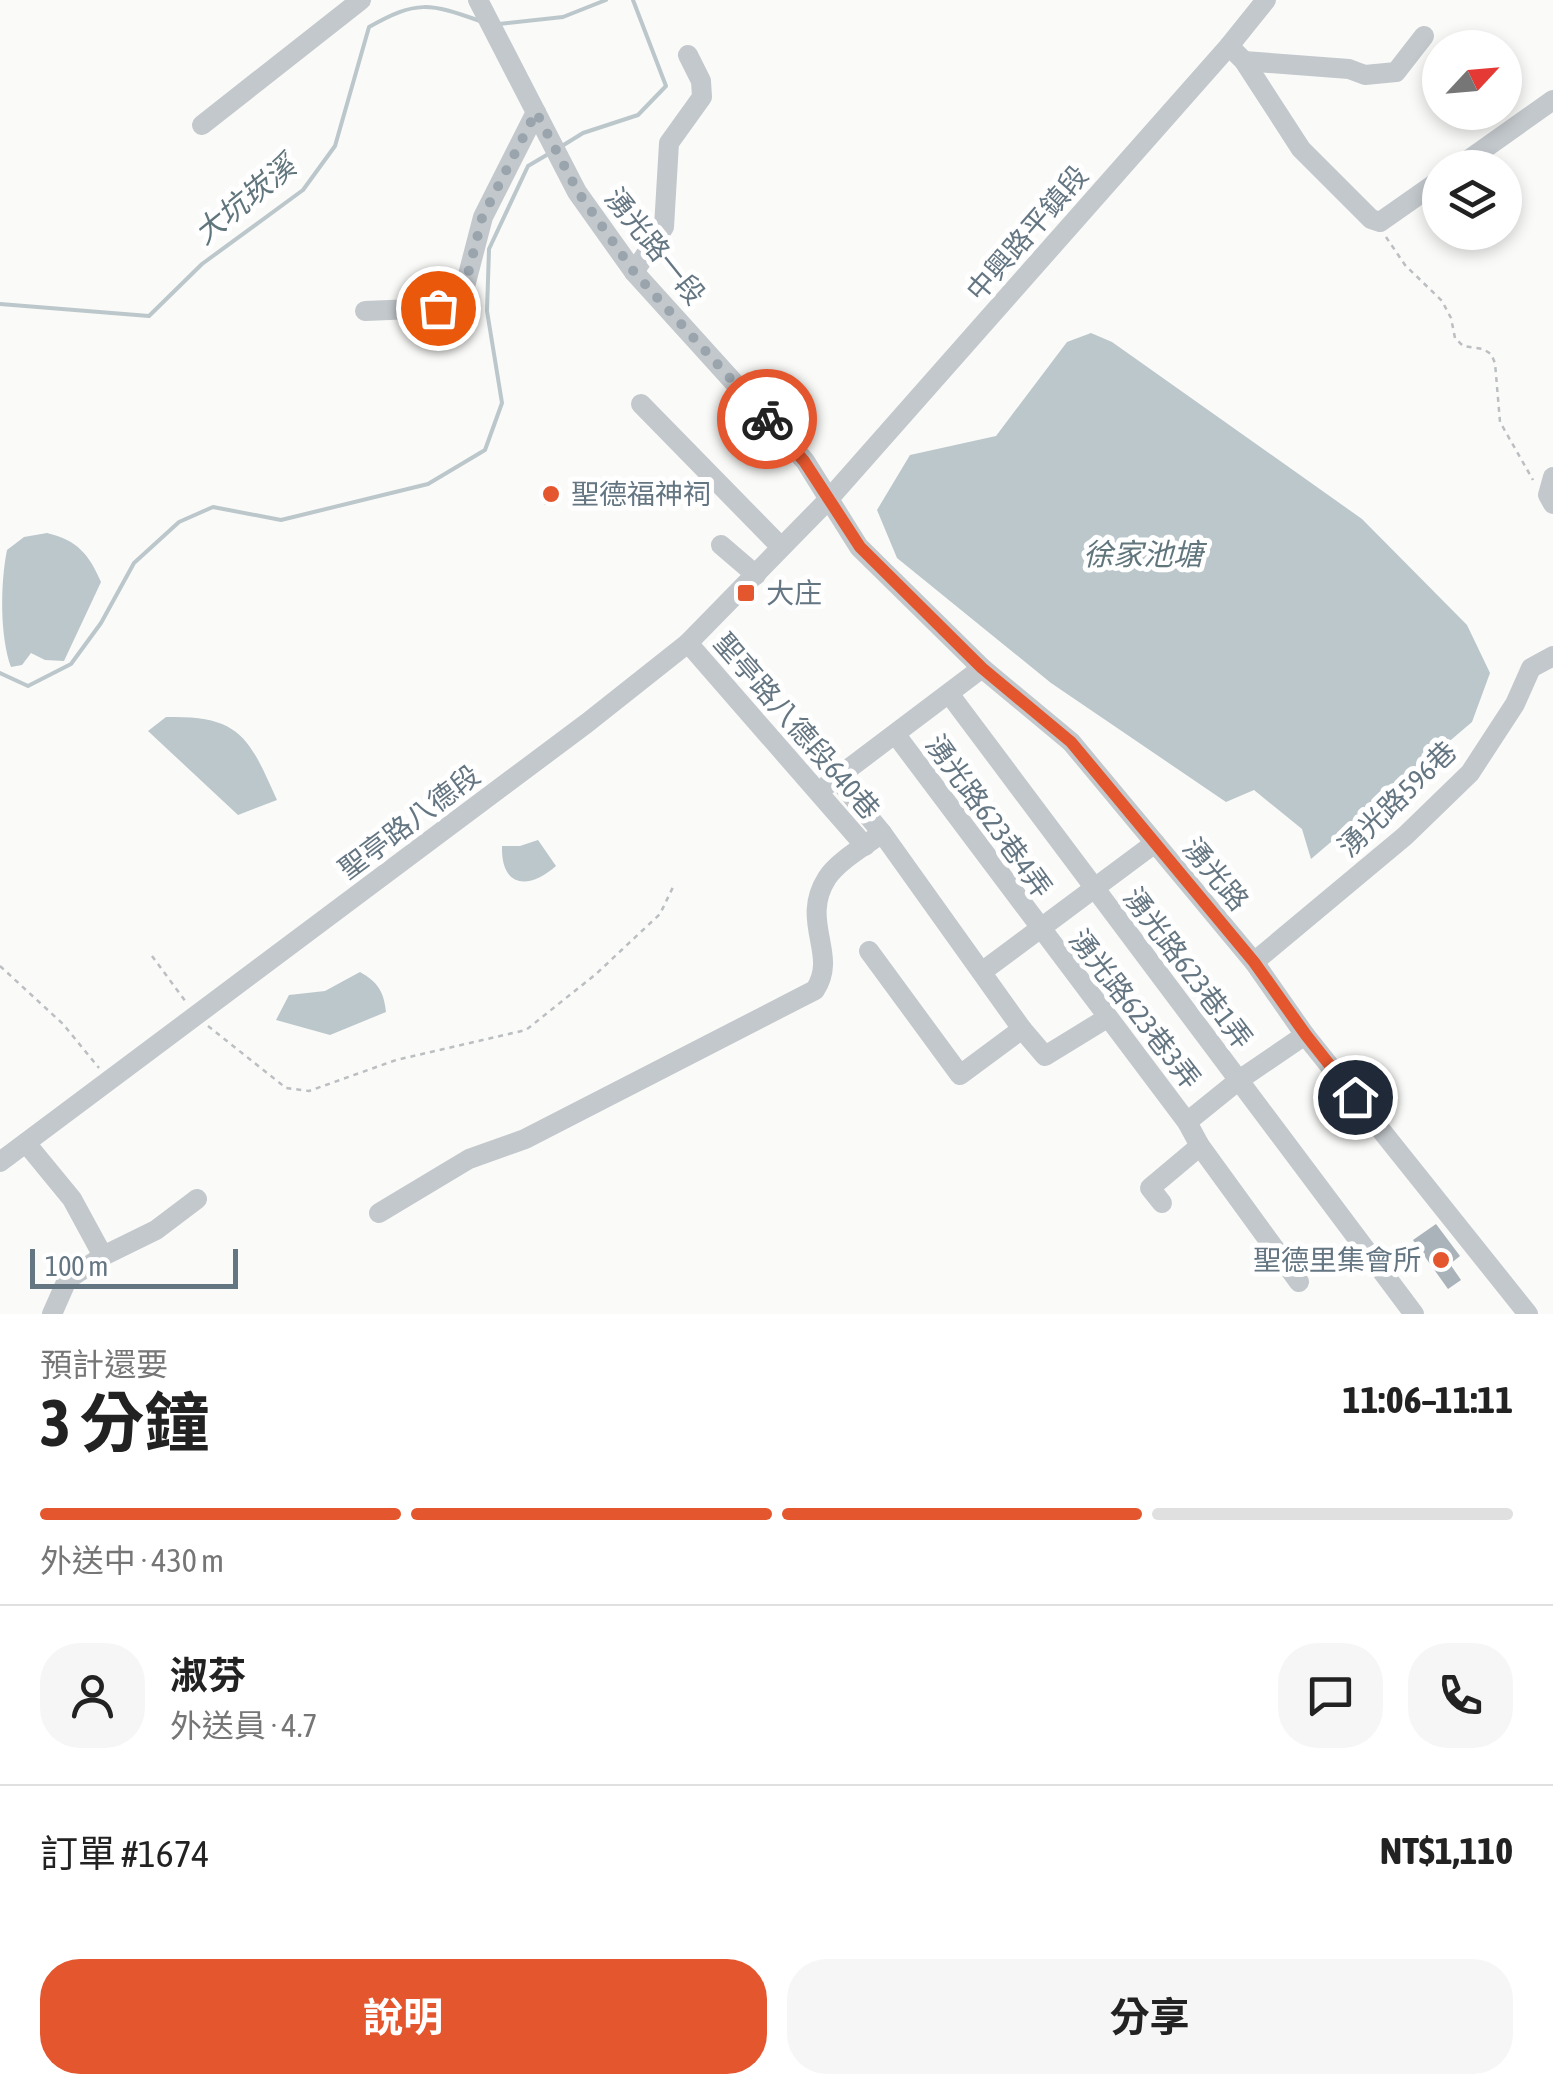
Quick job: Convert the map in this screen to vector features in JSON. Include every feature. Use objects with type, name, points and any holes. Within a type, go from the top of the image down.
[{"type":"street","points":[[202,125],[361,0]]},
{"type":"street","name":"中興路平鎮段","points":[[828,500],[1236,54],[1266,0]]},
{"type":"street","name":"湧光路一段","points":[[479,2],[578,192],[634,272],[804,461],[828,500]]},
{"type":"street","points":[[1236,54],[1338,67],[1365,75],[1396,72],[1422,39]]},
{"type":"street","points":[[1236,54],[1301,149],[1370,219],[1380,222],[1422,193]]},
{"type":"street","points":[[634,272],[664,227],[670,143],[702,97],[701,81],[688,55]]},
{"type":"street","points":[[1482,150],[1553,100]]},
{"type":"street","points":[[365,311],[438,308],[462,298],[482,218],[536,112]]},
{"type":"street","points":[[641,404],[780,548]]},
{"type":"street","name":"聖亭路八德段","points":[[0,1162],[574,733],[688,643],[828,500]]},
{"type":"street","name":"湧光路","points":[[828,500],[860,547],[982,668],[1071,742],[1254,962],[1306,1035],[1528,1314]]},
{"type":"street","points":[[721,545],[756,575]]},
{"type":"street","name":"聖亭路八德段640巷","points":[[688,643],[818,792],[874,839]]},
{"type":"street","name":"湧光路596巷","points":[[1254,962],[1405,836],[1470,773],[1515,704],[1531,668],[1553,656]]},
{"type":"street","points":[[818,792],[950,696],[982,668]]},
{"type":"street","name":"湧光路623巷1弄","points":[[950,696],[1414,1314]]},
{"type":"street","name":"湧光路623巷4弄","points":[[896,735],[1039,929]]},
{"type":"street","points":[[837,778],[874,839],[983,971],[1046,1056],[1107,1018]]},
{"type":"street","points":[[380,1213],[469,1159],[526,1139],[815,990],[825,968],[814,909],[828,876],[874,839]]},
{"type":"street","points":[[983,971],[1155,843]]},
{"type":"street","name":"湧光路623巷3弄","points":[[1039,929],[1187,1122],[1200,1146],[1299,1282]]},
{"type":"street","points":[[870,951],[960,1075],[1022,1028]]},
{"type":"street","points":[[1187,1122],[1239,1080],[1306,1035]]},
{"type":"street","points":[[26,1143],[72,1199],[103,1256]]},
{"type":"street","points":[[1162,1203],[1150,1188],[1200,1146]]},
{"type":"street","points":[[52,1314],[67,1280],[103,1256],[156,1230],[197,1199]]},
{"type":"path","points":[[1380,222],[1405,266],[1442,301],[1455,338],[1463,346],[1490,354],[1495,364],[1500,422],[1531,478],[1551,492]]},
{"type":"path","points":[[152,956],[196,1016],[286,1088],[308,1092],[396,1060],[526,1030],[596,974],[660,914],[674,885]]},
{"type":"path","points":[[0,966],[63,1024],[109,1081]]},
{"type":"water","name":"徐家池塘","points":[[1091,333],[1112,342],[1362,519],[1467,625],[1490,673],[1472,722],[1311,859],[1302,829],[1254,790],[1226,802],[1051,683],[897,558],[877,510],[910,455],[996,436],[1067,342]]},
{"type":"water","points":[[47,533],[81,550],[101,582],[64,661],[45,660],[31,653],[22,665],[11,667],[2,610],[7,550],[24,537]]},
{"type":"water","points":[[166,717],[211,720],[239,734],[277,800],[238,815],[148,731]]},
{"type":"water","points":[[538,840],[556,866],[536,879],[518,881],[506,870],[502,846]]},
{"type":"water","points":[[360,972],[379,988],[386,1012],[330,1035],[276,1020],[289,995],[325,991]]},
{"type":"building","name":"聖德福神祠","points":[[558,484],[563,495],[545,505],[539,493]]},
{"type":"building","name":"聖德里集會所","points":[[1436,1224],[1460,1256],[1450,1264],[1461,1280],[1448,1289],[1413,1240]]},
{"type":"waterway","name":"大坑崁溪","points":[[499,24],[563,17],[606,0]]},
{"type":"waterway","points":[[562,146],[583,133],[638,115],[666,86],[633,0]]},
{"type":"waterway","name":"大坑崁溪","points":[[0,304],[149,316],[202,264],[303,190],[335,146],[369,27],[399,12],[423,7],[480,21]]},
{"type":"waterway","points":[[0,673],[28,686],[71,664],[101,623],[134,563],[179,522],[213,507],[281,520],[428,484],[485,450],[502,403],[487,311],[489,249],[528,166],[550,153]]},
{"type":"way so far","points":[[438,308],[462,298],[482,218],[536,112],[578,192],[634,272],[767,419]]},
{"type":"place","name":"聖德福神祠","points":[[551,494]]},
{"type":"place","name":"大庄","points":[[746,593]]},
{"type":"place","name":"聖德里集會所","points":[[1441,1260]]},
{"type":"route","points":[[767,419],[804,461],[860,547],[982,668],[1071,742],[1254,962],[1355,1097]]}]
